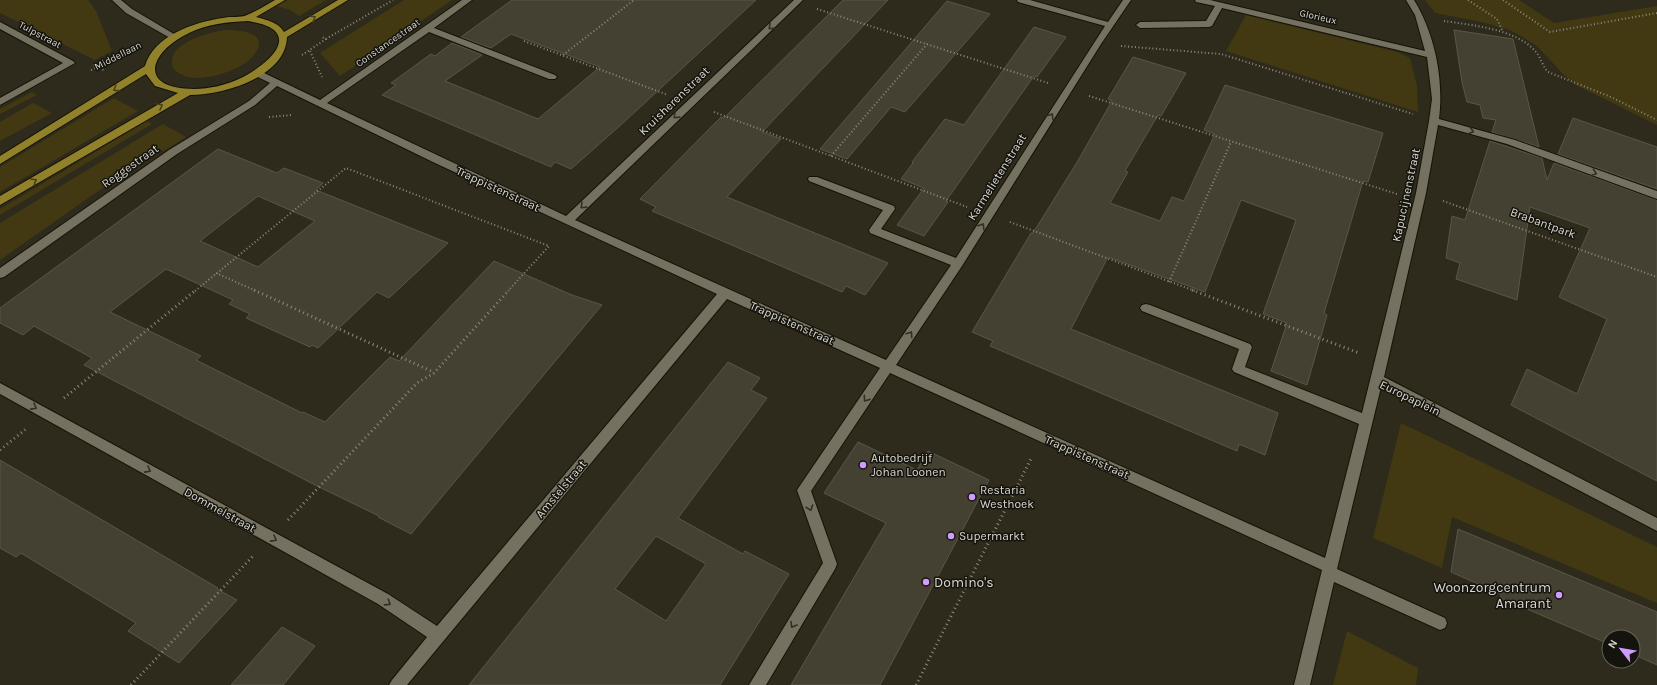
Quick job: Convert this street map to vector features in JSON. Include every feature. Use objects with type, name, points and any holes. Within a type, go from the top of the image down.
[{"type":"main road","points":[[248,18],[281,0]]},
{"type":"main road","points":[[283,36],[344,0]]},
{"type":"main road","points":[[248,18],[261,20],[272,25],[279,30],[283,36],[281,50],[274,60],[257,73],[230,85],[211,90],[188,92],[160,86],[153,80],[149,73],[151,60],[161,47],[175,37],[204,24],[230,19],[248,18]]},
{"type":"main road","points":[[0,161],[149,68]]},
{"type":"main road","points":[[0,201],[188,92]]},
{"type":"street","points":[[116,0],[129,11],[175,37]]},
{"type":"street","name":"Constancestraat","points":[[321,103],[468,0]]},
{"type":"street","points":[[1021,0],[1109,25]]},
{"type":"street","name":"Karmelietenstraat","points":[[757,685],[830,564],[804,490],[958,263],[1109,25],[1127,0]]},
{"type":"street","name":"Glorieux","points":[[1200,0],[1431,55]]},
{"type":"street","name":"Kapucijnenstraat","points":[[1377,379],[1420,197],[1437,99],[1431,55],[1419,17],[1410,0]]},
{"type":"street","name":"Kruisherenstraat","points":[[567,221],[798,1]]},
{"type":"street","points":[[1140,24],[1209,24],[1220,5]]},
{"type":"street","name":"Tulpstraat","points":[[0,25],[70,63],[0,102]]},
{"type":"street","points":[[427,28],[552,77]]},
{"type":"street","name":"Trappistenstraat","points":[[257,73],[439,162],[1042,437],[1330,570],[1440,623]]},
{"type":"street","name":"Reggestraat","points":[[0,274],[173,152],[252,104],[277,82]]},
{"type":"street","points":[[1434,121],[1511,142],[1657,195]]},
{"type":"street","points":[[813,179],[890,210],[874,230],[958,263]]},
{"type":"street","name":"Amstelstraat","points":[[397,685],[725,293]]},
{"type":"street","points":[[1146,308],[1246,347],[1238,369],[1367,421]]},
{"type":"street","name":"Europaplein","points":[[1302,685],[1348,492],[1377,379],[1657,525]]},
{"type":"street","name":"Dommelstraat","points":[[0,388],[383,599],[438,636]]},
{"type":"path","points":[[326,39],[393,0]]},
{"type":"path","points":[[563,56],[634,0]]},
{"type":"path","points":[[1468,0],[1497,19],[1503,33]]},
{"type":"path","points":[[1503,0],[1550,32],[1657,13]]},
{"type":"path","name":"Brabantpark","points":[[798,1],[1231,142],[1420,197],[1657,277]]},
{"type":"path","points":[[1419,17],[1470,24],[1503,33],[1524,42],[1535,51],[1540,65],[1548,72],[1611,97],[1657,120]]},
{"type":"path","name":"Middellaan","points":[[85,73],[165,32]]},
{"type":"path","points":[[520,40],[1382,361]]},
{"type":"path","points":[[831,156],[927,44]]},
{"type":"path","points":[[1097,44],[1221,54],[1434,121]]},
{"type":"path","points":[[1169,282],[1231,142]]},
{"type":"path","points":[[0,450],[346,168],[549,246],[434,373],[417,383],[131,685]]},
{"type":"path","points":[[216,274],[434,373]]},
{"type":"path","points":[[916,685],[1042,437]]},
{"type":"shaded area","points":[[0,0],[88,0],[96,11],[112,51],[95,60],[0,13]]},
{"type":"shaded area","points":[[288,0],[326,0],[299,16],[290,10],[277,6]]},
{"type":"shaded area","points":[[404,0],[452,0],[340,76],[320,53]]},
{"type":"shaded area","points":[[1425,0],[1519,0],[1554,23],[1657,6],[1657,125],[1576,85],[1564,75],[1536,45],[1510,30],[1482,22],[1435,13]]},
{"type":"shaded area","points":[[1246,15],[1397,52],[1410,58],[1417,86],[1418,112],[1226,51]]},
{"type":"shaded area","points":[[225,30],[246,32],[257,38],[259,42],[258,48],[247,62],[228,72],[206,77],[195,78],[185,76],[174,69],[172,65],[173,55],[178,49],[193,39]]},
{"type":"shaded area","points":[[32,92],[37,95],[0,114],[0,109]]},
{"type":"shaded area","points":[[114,98],[138,111],[0,192],[0,167]]},
{"type":"shaded area","points":[[33,103],[52,113],[0,141],[0,122]]},
{"type":"shaded area","points":[[147,121],[152,124],[0,215],[0,209]]},
{"type":"shaded area","points":[[163,124],[186,137],[164,151],[158,149],[0,260],[0,223]]},
{"type":"shaded area","points":[[1401,423],[1657,547],[1657,603],[1452,517],[1442,568],[1373,538]]},
{"type":"shaded area","points":[[1347,631],[1418,668],[1416,685],[1333,685]]},
{"type":"building","points":[[512,0],[756,0],[571,169],[555,162],[551,167],[382,95],[396,85],[391,83],[431,54],[435,56],[452,43],[482,55],[445,81],[538,119],[600,67],[511,34],[491,48],[461,37]]},
{"type":"building","points":[[843,0],[888,0],[762,132],[781,139],[727,197],[888,263],[865,295],[846,286],[842,292],[652,211],[656,207],[640,199],[721,117],[724,118]]},
{"type":"building","points":[[947,1],[990,14],[905,112],[891,107],[847,159],[820,149]]},
{"type":"building","points":[[1034,27],[1066,37],[1037,77],[1034,76],[946,201],[948,202],[924,236],[897,225],[924,188],[901,179],[913,163],[912,162],[945,119],[964,125]]},
{"type":"building","points":[[1454,30],[1513,39],[1539,147],[1492,132],[1496,120],[1483,118],[1480,105],[1467,102],[1462,82]]},
{"type":"building","points":[[1133,57],[1186,73],[1161,116],[1158,115],[1125,171],[1128,172],[1110,203],[1160,221],[1172,197],[1184,201],[1215,134],[1204,130],[1225,85],[1383,133],[1368,182],[1363,181],[1324,313],[1327,315],[1307,385],[1271,371],[1287,323],[1263,314],[1296,220],[1241,200],[1205,292],[1108,257],[1071,329],[1278,413],[1265,455],[1239,444],[1237,451],[990,346],[993,341],[972,332],[1031,233],[1033,233],[1076,164],[1112,101],[1108,99]]},
{"type":"building","points":[[1573,118],[1657,147],[1657,189],[1558,154]]},
{"type":"building","points":[[1490,141],[1542,158],[1547,180],[1554,163],[1657,200],[1657,481],[1511,405],[1527,369],[1577,394],[1607,319],[1559,297],[1590,228],[1530,207],[1517,300],[1456,279],[1460,263],[1446,258],[1452,216],[1465,220]]},
{"type":"building","points":[[218,149],[277,173],[284,168],[323,183],[316,190],[448,243],[389,298],[377,292],[318,348],[312,345],[310,347],[246,318],[250,314],[229,304],[233,300],[166,269],[110,312],[201,356],[196,360],[302,413],[303,412],[325,422],[390,357],[399,361],[494,261],[572,295],[602,305],[411,534],[378,517],[379,516],[315,485],[84,365],[92,358],[34,326],[23,335],[0,323],[0,308]],"holes":[[[258,196],[315,221],[258,267],[200,241]]]},
{"type":"building","points":[[728,362],[760,378],[751,390],[767,398],[678,518],[743,554],[745,551],[789,574],[720,685],[469,685]],"holes":[[[656,536],[706,564],[666,621],[615,589]]]},
{"type":"building","points":[[858,442],[917,470],[928,451],[989,480],[880,685],[791,685],[886,523],[824,493]]},
{"type":"building","points":[[0,460],[237,600],[179,663],[128,631],[136,623],[21,553],[16,557],[0,548]]},
{"type":"building","name":"Woonzorgcentrum Amarant","points":[[1458,529],[1657,612],[1657,665],[1641,658],[1641,629],[1601,629],[1601,641],[1501,598],[1501,594],[1451,572]]},
{"type":"building","points":[[282,627],[315,646],[283,685],[231,685]]},
{"type":"place","name":"Autobedrijf Johan Loonen","points":[[863,465]]},
{"type":"place","name":"Restaria Westhoek","points":[[972,497]]},
{"type":"place","name":"Supermarkt","points":[[951,536]]},
{"type":"place","name":"Domino's","points":[[926,582]]},
{"type":"place","name":"Woonzorgcentrum Amarant","points":[[1559,595]]}]
